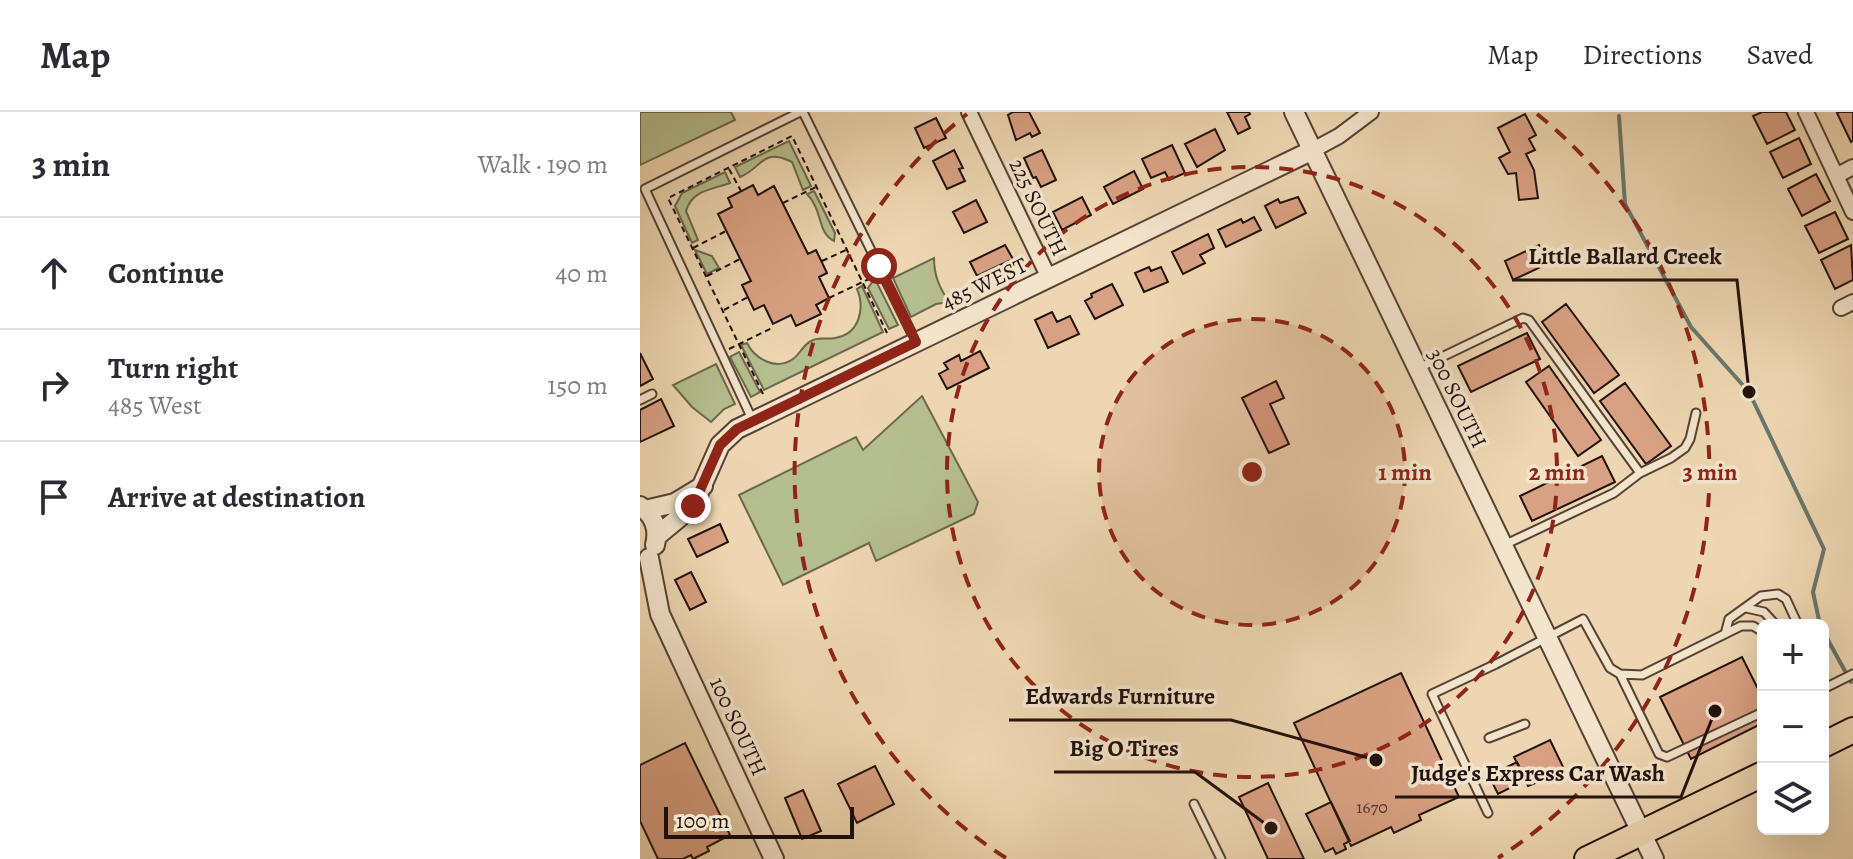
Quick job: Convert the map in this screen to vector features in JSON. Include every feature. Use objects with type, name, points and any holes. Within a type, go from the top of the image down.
[{"type":"main road","points":[[1829,742],[1853,730]]},
{"type":"main road","points":[[1587,859],[1757,777]]},
{"type":"street","name":"225 SOUTH","points":[[969,112],[1049,278]]},
{"type":"street","name":"300 SOUTH","points":[[1294,112],[1654,859]]},
{"type":"street","points":[[1313,150],[1339,136],[1371,112]]},
{"type":"street","points":[[1806,112],[1853,212]]},
{"type":"street","name":"485 WEST","points":[[657,536],[693,506],[720,445],[737,429],[1313,150]]},
{"type":"street","points":[[1836,176],[1853,167]]},
{"type":"street","points":[[644,561],[657,536],[656,526],[643,508],[675,503],[703,486]]},
{"type":"street","name":"100 SOUTH","points":[[644,561],[660,614],[774,859]]},
{"type":"street","name":"100 SOUTH","points":[[640,591],[660,614]]},
{"type":"lane","points":[[753,421],[645,189],[802,112],[916,342]]},
{"type":"lane","points":[[1418,368],[1523,318],[1529,320],[1640,473]]},
{"type":"lane","points":[[640,400],[652,394]]},
{"type":"lane","points":[[1502,546],[1614,493],[1640,473],[1685,448],[1696,413]]},
{"type":"lane","points":[[1725,634],[1729,619],[1761,596],[1778,594],[1786,599],[1795,619]]},
{"type":"lane","points":[[1746,608],[1764,612],[1770,619]]},
{"type":"lane","points":[[1488,813],[1432,694],[1583,619],[1610,668],[1620,674],[1642,675],[1741,626],[1757,628]]},
{"type":"lane","points":[[1620,674],[1659,754],[1667,757],[1757,715]]},
{"type":"lane","points":[[1829,684],[1853,674]]},
{"type":"lane","points":[[1489,738],[1525,724]]},
{"type":"lane","points":[[1194,804],[1221,859]]},
{"type":"path","points":[[763,394],[668,198],[792,136],[887,333]]},
{"type":"path","points":[[729,168],[741,191]]},
{"type":"path","points":[[783,203],[817,186]]},
{"type":"path","points":[[692,248],[726,231]]},
{"type":"path","points":[[822,261],[847,249]]},
{"type":"path","points":[[706,277],[740,259]]},
{"type":"path","points":[[829,298],[875,276]]},
{"type":"path","points":[[723,311],[748,297]]},
{"type":"path","points":[[728,350],[772,328]]},
{"type":"green space","points":[[640,112],[731,112],[735,120],[640,165]]},
{"type":"green space","points":[[789,141],[811,186],[803,190],[792,162],[782,158],[763,160],[740,177],[735,167]]},
{"type":"green space","points":[[725,172],[730,183],[703,192],[689,204],[686,211],[698,240],[692,243],[675,206],[682,193]]},
{"type":"green space","points":[[814,191],[835,233],[834,241],[825,233],[816,207],[807,194]]},
{"type":"green space","points":[[695,250],[712,256],[719,268],[707,274]]},
{"type":"green space","points":[[934,258],[938,281],[949,302],[936,304],[911,317],[893,278]]},
{"type":"green space","points":[[873,281],[877,283],[898,325],[889,329],[868,288]]},
{"type":"green space","points":[[862,286],[883,332],[764,390],[741,345],[747,343],[755,354],[767,362],[780,364],[793,359],[814,340],[843,336],[858,319],[860,304],[857,289]]},
{"type":"green space","points":[[739,352],[760,392],[751,397],[730,357]]},
{"type":"green space","points":[[716,364],[735,404],[724,409],[711,422],[692,407],[673,385]]},
{"type":"green space","points":[[922,396],[978,502],[974,514],[876,561],[869,543],[783,585],[739,495],[856,437],[863,450]]},
{"type":"building","points":[[1029,112],[1040,133],[1032,137],[1030,133],[1016,140],[1008,115]]},
{"type":"building","points":[[1227,112],[1249,112],[1245,117],[1250,128],[1238,134]]},
{"type":"building","points":[[1762,112],[1786,112],[1795,130],[1767,144],[1753,116]]},
{"type":"building","points":[[1853,112],[1851,142],[1837,113]]},
{"type":"building","points":[[1525,114],[1536,135],[1529,139],[1535,150],[1526,154],[1534,170],[1538,198],[1519,200],[1516,173],[1508,174],[1499,158],[1510,152],[1498,128]]},
{"type":"building","points":[[936,118],[946,138],[924,148],[915,128]]},
{"type":"building","points":[[1215,129],[1225,150],[1197,167],[1185,144]]},
{"type":"building","points":[[1799,138],[1811,164],[1783,178],[1770,152]]},
{"type":"building","points":[[1172,145],[1185,173],[1169,180],[1165,172],[1151,178],[1142,159]]},
{"type":"building","points":[[954,150],[963,168],[959,169],[965,181],[947,189],[933,161]]},
{"type":"building","points":[[1042,150],[1056,180],[1041,187],[1024,158]]},
{"type":"building","points":[[1134,171],[1143,189],[1113,204],[1104,187]]},
{"type":"building","points":[[1816,174],[1830,201],[1802,216],[1788,189]]},
{"type":"building","points":[[753,185],[758,195],[774,186],[808,254],[816,250],[827,273],[819,277],[829,298],[816,305],[821,314],[796,326],[791,315],[773,324],[764,305],[754,310],[742,285],[751,281],[718,214],[732,207],[728,198]]},
{"type":"building","points":[[1082,197],[1091,215],[1062,230],[1053,212]]},
{"type":"building","points":[[1298,197],[1306,213],[1276,228],[1265,206],[1278,199],[1280,203]]},
{"type":"building","points":[[976,200],[987,222],[964,233],[953,212]]},
{"type":"building","points":[[1835,212],[1848,239],[1819,253],[1805,226]]},
{"type":"building","points":[[1254,217],[1261,230],[1226,247],[1218,230],[1241,219],[1243,223]]},
{"type":"building","points":[[1208,234],[1214,248],[1200,255],[1205,263],[1183,274],[1172,252]]},
{"type":"building","points":[[1005,245],[1013,259],[977,276],[970,262]]},
{"type":"building","points":[[1539,245],[1547,264],[1513,280],[1505,261]]},
{"type":"building","points":[[1851,245],[1853,280],[1835,289],[1821,260]]},
{"type":"building","points":[[1149,267],[1151,271],[1161,267],[1168,282],[1144,292],[1135,273]]},
{"type":"building","points":[[1112,284],[1123,305],[1095,319],[1085,301],[1092,297],[1091,294]]},
{"type":"building","points":[[1566,304],[1619,375],[1594,393],[1542,322]]},
{"type":"building","points":[[1052,312],[1057,322],[1070,316],[1079,334],[1048,348],[1035,320]]},
{"type":"building","points":[[1527,333],[1540,359],[1471,392],[1458,366]]},
{"type":"building","points":[[980,351],[989,368],[947,389],[939,374],[948,369],[944,363],[959,355],[961,361]]},
{"type":"building","points":[[640,353],[653,379],[640,386]]},
{"type":"building","points":[[1549,366],[1601,440],[1578,456],[1526,382]]},
{"type":"building","points":[[1276,381],[1284,398],[1270,404],[1289,444],[1269,453],[1242,398]]},
{"type":"building","points":[[1625,383],[1671,446],[1646,464],[1600,401]]},
{"type":"building","points":[[661,399],[674,426],[640,442],[640,410]]},
{"type":"building","points":[[1602,456],[1615,482],[1532,521],[1520,496]]},
{"type":"building","points":[[720,524],[728,542],[697,557],[688,539]]},
{"type":"building","points":[[691,572],[706,602],[690,610],[675,580]]},
{"type":"building","points":[[1742,657],[1757,687],[1757,726],[1691,759],[1660,697]]},
{"type":"building","points":[[1401,673],[1459,797],[1419,815],[1421,820],[1394,833],[1391,827],[1351,846],[1294,723]]},
{"type":"building","points":[[1550,740],[1565,771],[1528,786],[1514,757]]},
{"type":"building","points":[[685,743],[730,835],[707,847],[709,851],[693,859],[691,855],[683,859],[658,859],[640,821],[640,765]]},
{"type":"building","points":[[1517,762],[1526,780],[1498,794],[1489,776]]},
{"type":"building","points":[[875,766],[894,804],[857,823],[838,784]]},
{"type":"building","points":[[1268,783],[1304,859],[1268,859],[1239,797]]},
{"type":"building","points":[[803,790],[821,831],[802,839],[785,798]]},
{"type":"building","points":[[1331,802],[1350,841],[1344,844],[1346,849],[1336,854],[1333,848],[1325,852],[1306,814]]},
{"type":"waterway","points":[[1619,116],[1625,204],[1691,327],[1749,392],[1824,549],[1813,592],[1819,619]]},
{"type":"waterway","points":[[1829,642],[1851,682]]},
{"type":"place","name":"Little Ballard Creek","points":[[1749,392]]},
{"type":"place","name":"Judge's Express Car Wash","points":[[1715,711]]},
{"type":"place","name":"Edwards Furniture","points":[[1376,760]]},
{"type":"place","name":"Big O Tires","points":[[1271,828]]},
{"type":"route","points":[[693,506],[720,445],[737,429],[916,342],[879,266]]}]
